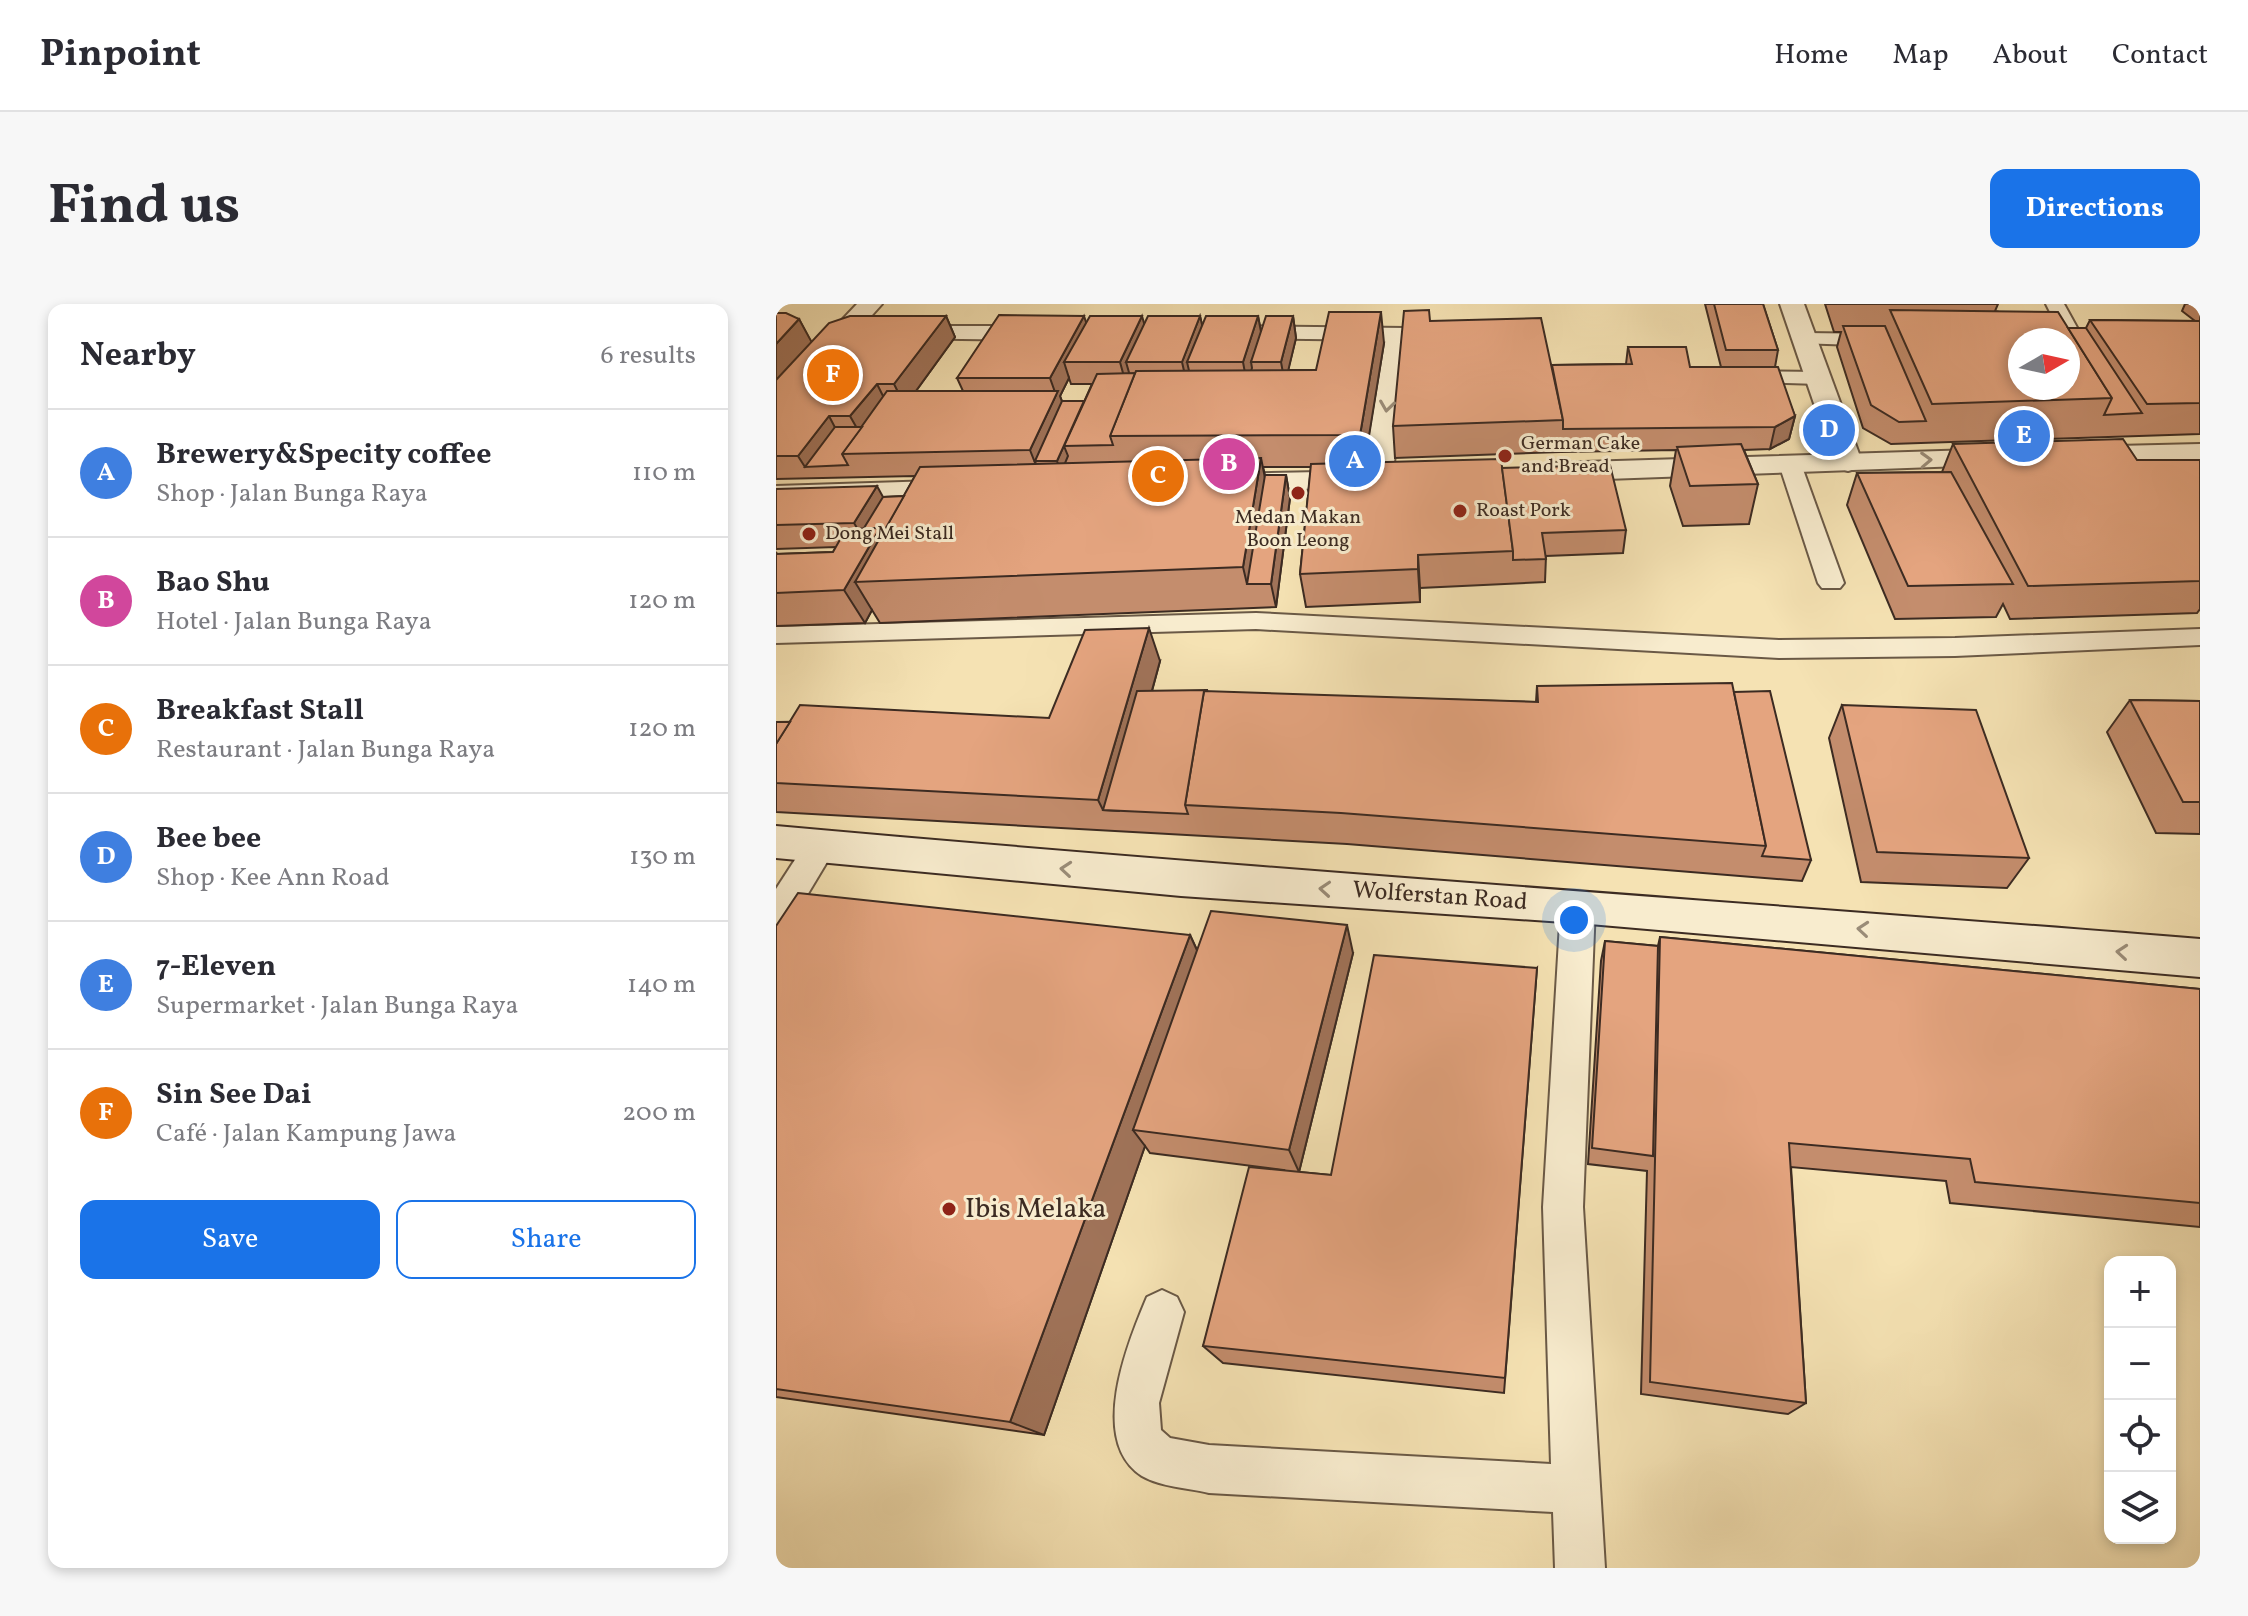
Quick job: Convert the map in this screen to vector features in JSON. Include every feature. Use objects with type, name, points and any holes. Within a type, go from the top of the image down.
[{"type":"street","points":[[776,406],[870,304]]},
{"type":"street","points":[[1792,304],[1848,462]]},
{"type":"street","points":[[841,333],[1063,333]]},
{"type":"street","points":[[1206,333],[1397,333],[1377,480]]},
{"type":"street","points":[[1519,474],[2200,452]]},
{"type":"street","points":[[1192,484],[1408,478]]},
{"type":"street","points":[[776,495],[991,489]]},
{"type":"street","name":"Wolferstan Road","points":[[776,842],[1181,879],[1578,906],[2200,958]]},
{"type":"lane","points":[[2055,304],[2070,328]]},
{"type":"lane","points":[[1805,339],[1897,340]]},
{"type":"lane","points":[[1709,377],[1819,378]]},
{"type":"lane","points":[[1790,464],[1831,583]]},
{"type":"lane","points":[[776,635],[1256,621],[1779,649],[1955,647],[2200,637]]},
{"type":"lane","points":[[776,917],[820,847]]},
{"type":"lane","points":[[1578,906],[1563,1207],[1580,1568]]},
{"type":"lane","points":[[1162,1312],[1136,1403],[1139,1441],[1159,1459],[1209,1469],[1574,1489]]},
{"type":"building","points":[[1714,304],[1763,304],[1778,350],[1726,350]]},
{"type":"building","points":[[1429,310],[1430,321],[1541,318],[1563,420],[1393,426],[1404,311]]},
{"type":"building","points":[[1890,310],[2058,312],[2068,328],[2008,328],[2008,400],[2052,400],[1932,404]]},
{"type":"building","points":[[1329,312],[1381,312],[1360,435],[1110,436],[1136,371],[1316,370]]},
{"type":"building","points":[[776,313],[786,313],[799,319],[776,344]]},
{"type":"building","points":[[999,315],[1084,316],[1050,378],[957,378]]},
{"type":"building","points":[[850,316],[946,316],[894,384],[877,384],[850,416],[829,416],[798,456],[776,456],[776,380],[829,323]]},
{"type":"building","points":[[1090,316],[1142,316],[1120,362],[1064,362]]},
{"type":"building","points":[[1148,316],[1200,316],[1182,362],[1126,362]]},
{"type":"building","points":[[1206,316],[1258,316],[1243,362],[1187,362]]},
{"type":"building","points":[[1266,316],[1293,316],[1281,362],[1251,362]]},
{"type":"building","points":[[2090,320],[2200,321],[2200,403],[2147,404]]},
{"type":"building","points":[[1843,326],[1885,326],[1926,421],[1899,422],[1871,405]]},
{"type":"building","points":[[2080,328],[2086,328],[2142,413],[2104,415],[2112,398],[2080,347]]},
{"type":"building","points":[[1628,347],[1686,347],[1690,367],[1778,367],[1795,416],[1775,427],[1563,429],[1552,365],[1632,364]]},
{"type":"building","points":[[2080,347],[2112,398],[2080,399]]},
{"type":"building","points":[[1135,373],[1110,436],[1113,445],[1064,446],[1097,374]]},
{"type":"building","points":[[887,391],[1058,391],[1030,450],[842,454]]},
{"type":"building","points":[[1062,401],[1084,401],[1057,461],[1035,461]]},
{"type":"building","points":[[835,427],[862,427],[842,454],[848,465],[805,467]]},
{"type":"building","points":[[2123,439],[2137,460],[2200,460],[2200,581],[2028,586],[1953,444]]},
{"type":"building","points":[[1741,444],[1758,484],[1690,486],[1677,447]]},
{"type":"building","points":[[1261,458],[1243,567],[855,582],[920,467]]},
{"type":"building","points":[[1501,459],[1513,551],[1418,555],[1418,569],[1300,574],[1311,464]]},
{"type":"building","points":[[1610,465],[1626,530],[1542,533],[1546,559],[1513,560],[1502,468]]},
{"type":"building","points":[[1951,472],[2013,584],[1908,586],[1857,473]]},
{"type":"building","points":[[1265,475],[1286,475],[1271,584],[1247,584]]},
{"type":"building","points":[[877,486],[854,523],[776,525],[776,489]]},
{"type":"building","points":[[904,496],[883,533],[880,528],[864,528],[883,497]]},
{"type":"building","points":[[880,528],[844,590],[776,593],[776,554],[833,552],[846,529]]},
{"type":"building","points":[[1149,628],[1098,800],[776,783],[776,744],[800,705],[1049,718],[1085,630]]},
{"type":"building","points":[[1732,683],[1766,846],[1341,813],[1185,805],[1204,691],[1538,702],[1537,686]]},
{"type":"building","points":[[1208,690],[1204,691],[1185,805],[1188,814],[1103,810],[1137,691]]},
{"type":"building","points":[[1770,691],[1811,860],[1762,856],[1766,846],[1734,692]]},
{"type":"building","points":[[2130,700],[2200,701],[2200,802],[2183,802]]},
{"type":"building","points":[[1842,705],[1976,710],[2029,858],[1877,852]]},
{"type":"building","points":[[776,722],[790,722],[776,744]]},
{"type":"building","name":"Ibis Melaka","points":[[798,893],[1190,935],[1010,1422],[776,1389],[776,926]]},
{"type":"building","points":[[1211,911],[1347,925],[1289,1150],[1133,1130]]},
{"type":"building","points":[[1660,937],[2200,989],[2200,1203],[1975,1182],[1970,1159],[1789,1143],[1806,1403],[1650,1382]]},
{"type":"building","points":[[1605,941],[1658,946],[1653,1156],[1592,1148]]},
{"type":"building","points":[[1374,955],[1537,968],[1505,1378],[1203,1346],[1249,1167],[1331,1175]]},
{"type":"place","name":"Sin See Dai","points":[[833,375]]},
{"type":"place","name":"Bee bee","points":[[1829,430]]},
{"type":"place","name":"7-Eleven","points":[[2024,436]]},
{"type":"place","name":"German Cake and Bread","points":[[1505,456]]},
{"type":"place","name":"Brewery&Specity coffee","points":[[1355,461]]},
{"type":"place","name":"Bao Shu","points":[[1229,464]]},
{"type":"place","name":"Breakfast Stall","points":[[1158,476]]},
{"type":"place","name":"Medan Makan Boon Leong","points":[[1298,493]]},
{"type":"place","name":"Roast Pork","points":[[1460,511]]},
{"type":"place","name":"Dong Mei Stall","points":[[809,534]]},
{"type":"place","name":"Ibis Melaka","points":[[949,1209]]}]
